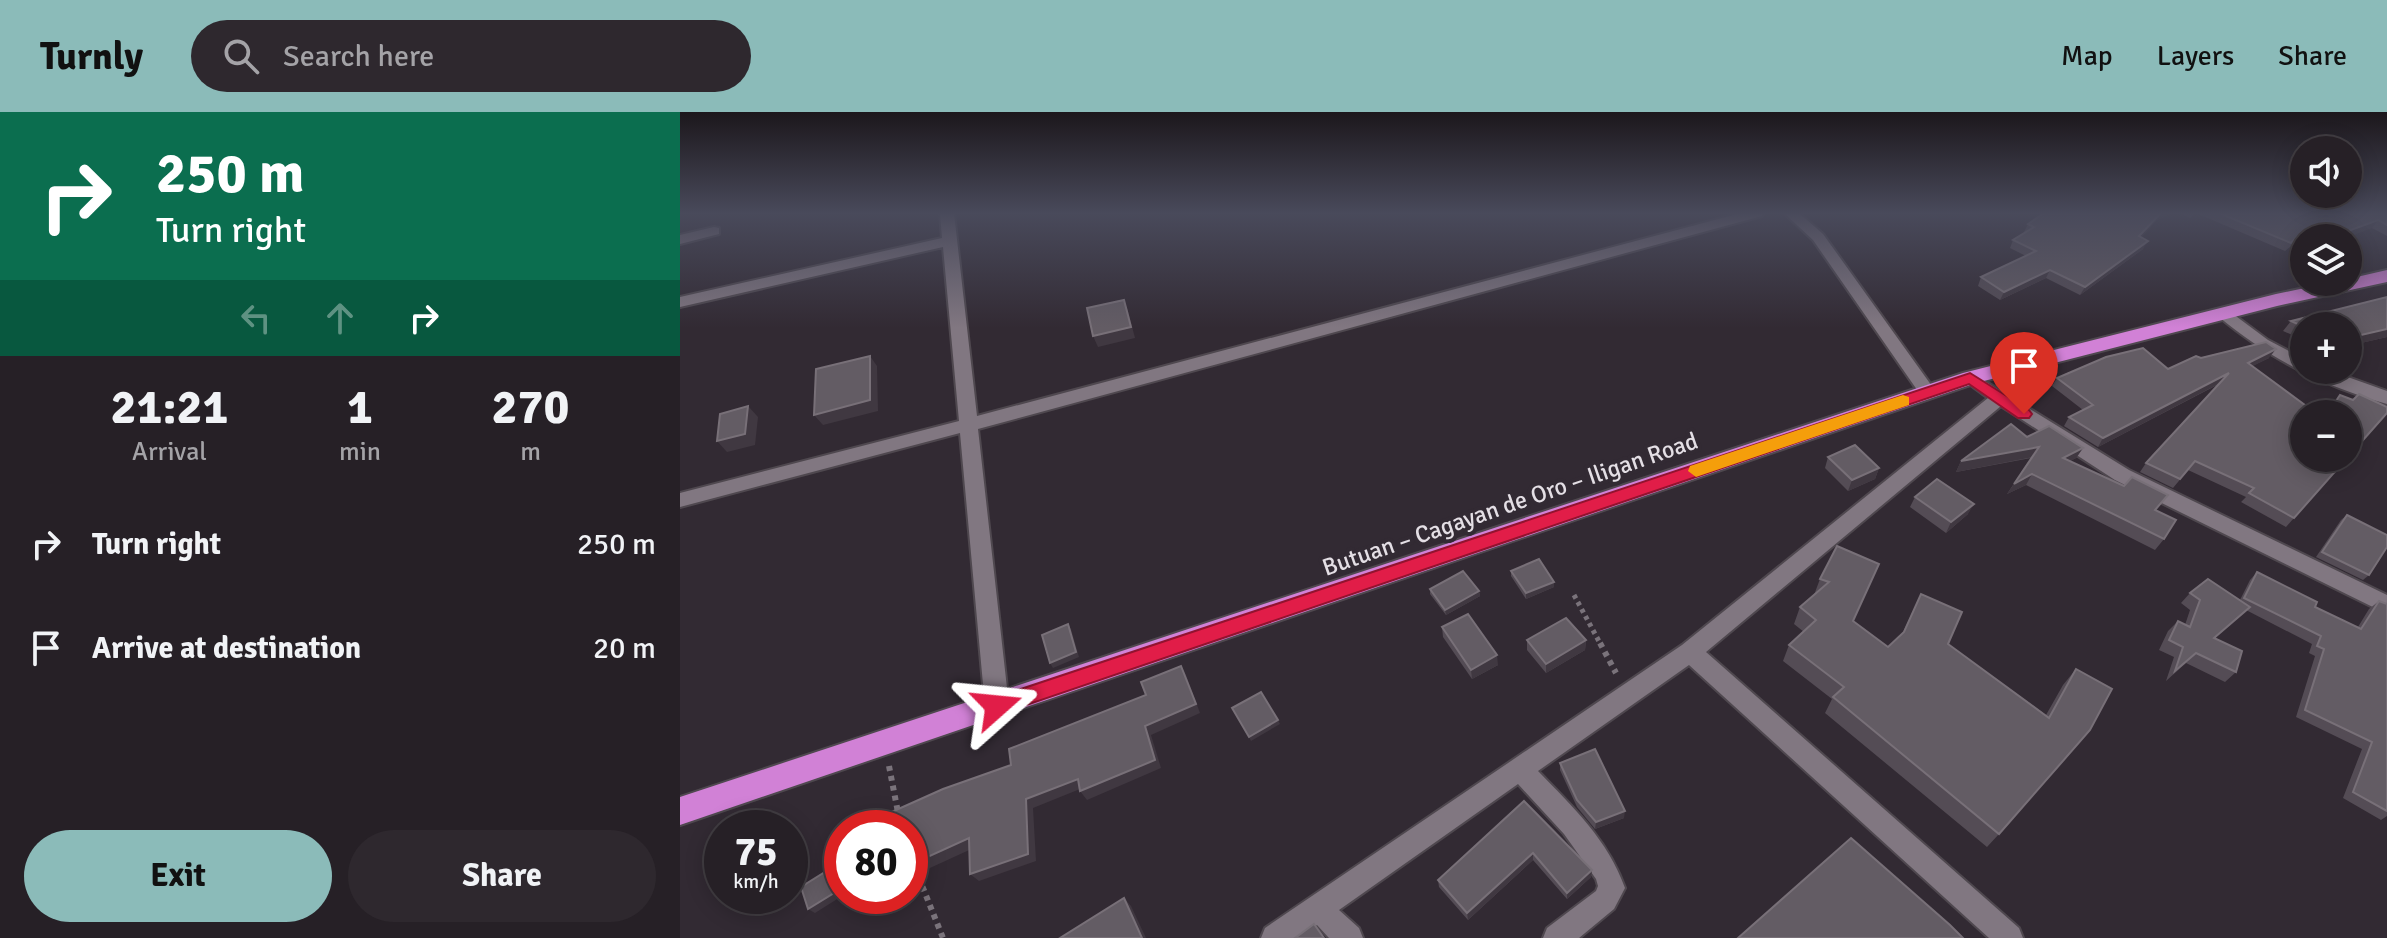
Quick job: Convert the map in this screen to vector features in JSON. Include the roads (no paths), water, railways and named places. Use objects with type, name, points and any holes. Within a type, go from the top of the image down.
[{"type":"highway","name":"Butuan – Cagayan de Oro – Iligan Road","points":[[680,811],[1970,378],[2376,277],[2387,265]]},
{"type":"street","points":[[680,302],[903,252]]},
{"type":"street","points":[[951,252],[997,706]]},
{"type":"street","points":[[680,500],[1613,252]]},
{"type":"street","points":[[1828,252],[1928,393]]},
{"type":"street","points":[[2225,313],[2262,344],[2290,359]]},
{"type":"street","points":[[1970,378],[2122,475],[2387,605]]},
{"type":"street","points":[[2349,384],[2387,398]]},
{"type":"street","points":[[1275,938],[1320,910],[1690,652],[1999,398]]},
{"type":"street","points":[[1690,652],[2009,938]]},
{"type":"street","points":[[1520,769],[1581,837],[1609,874],[1612,888],[1605,900],[1557,938]]},
{"type":"street","points":[[1320,910],[1349,938]]}]
